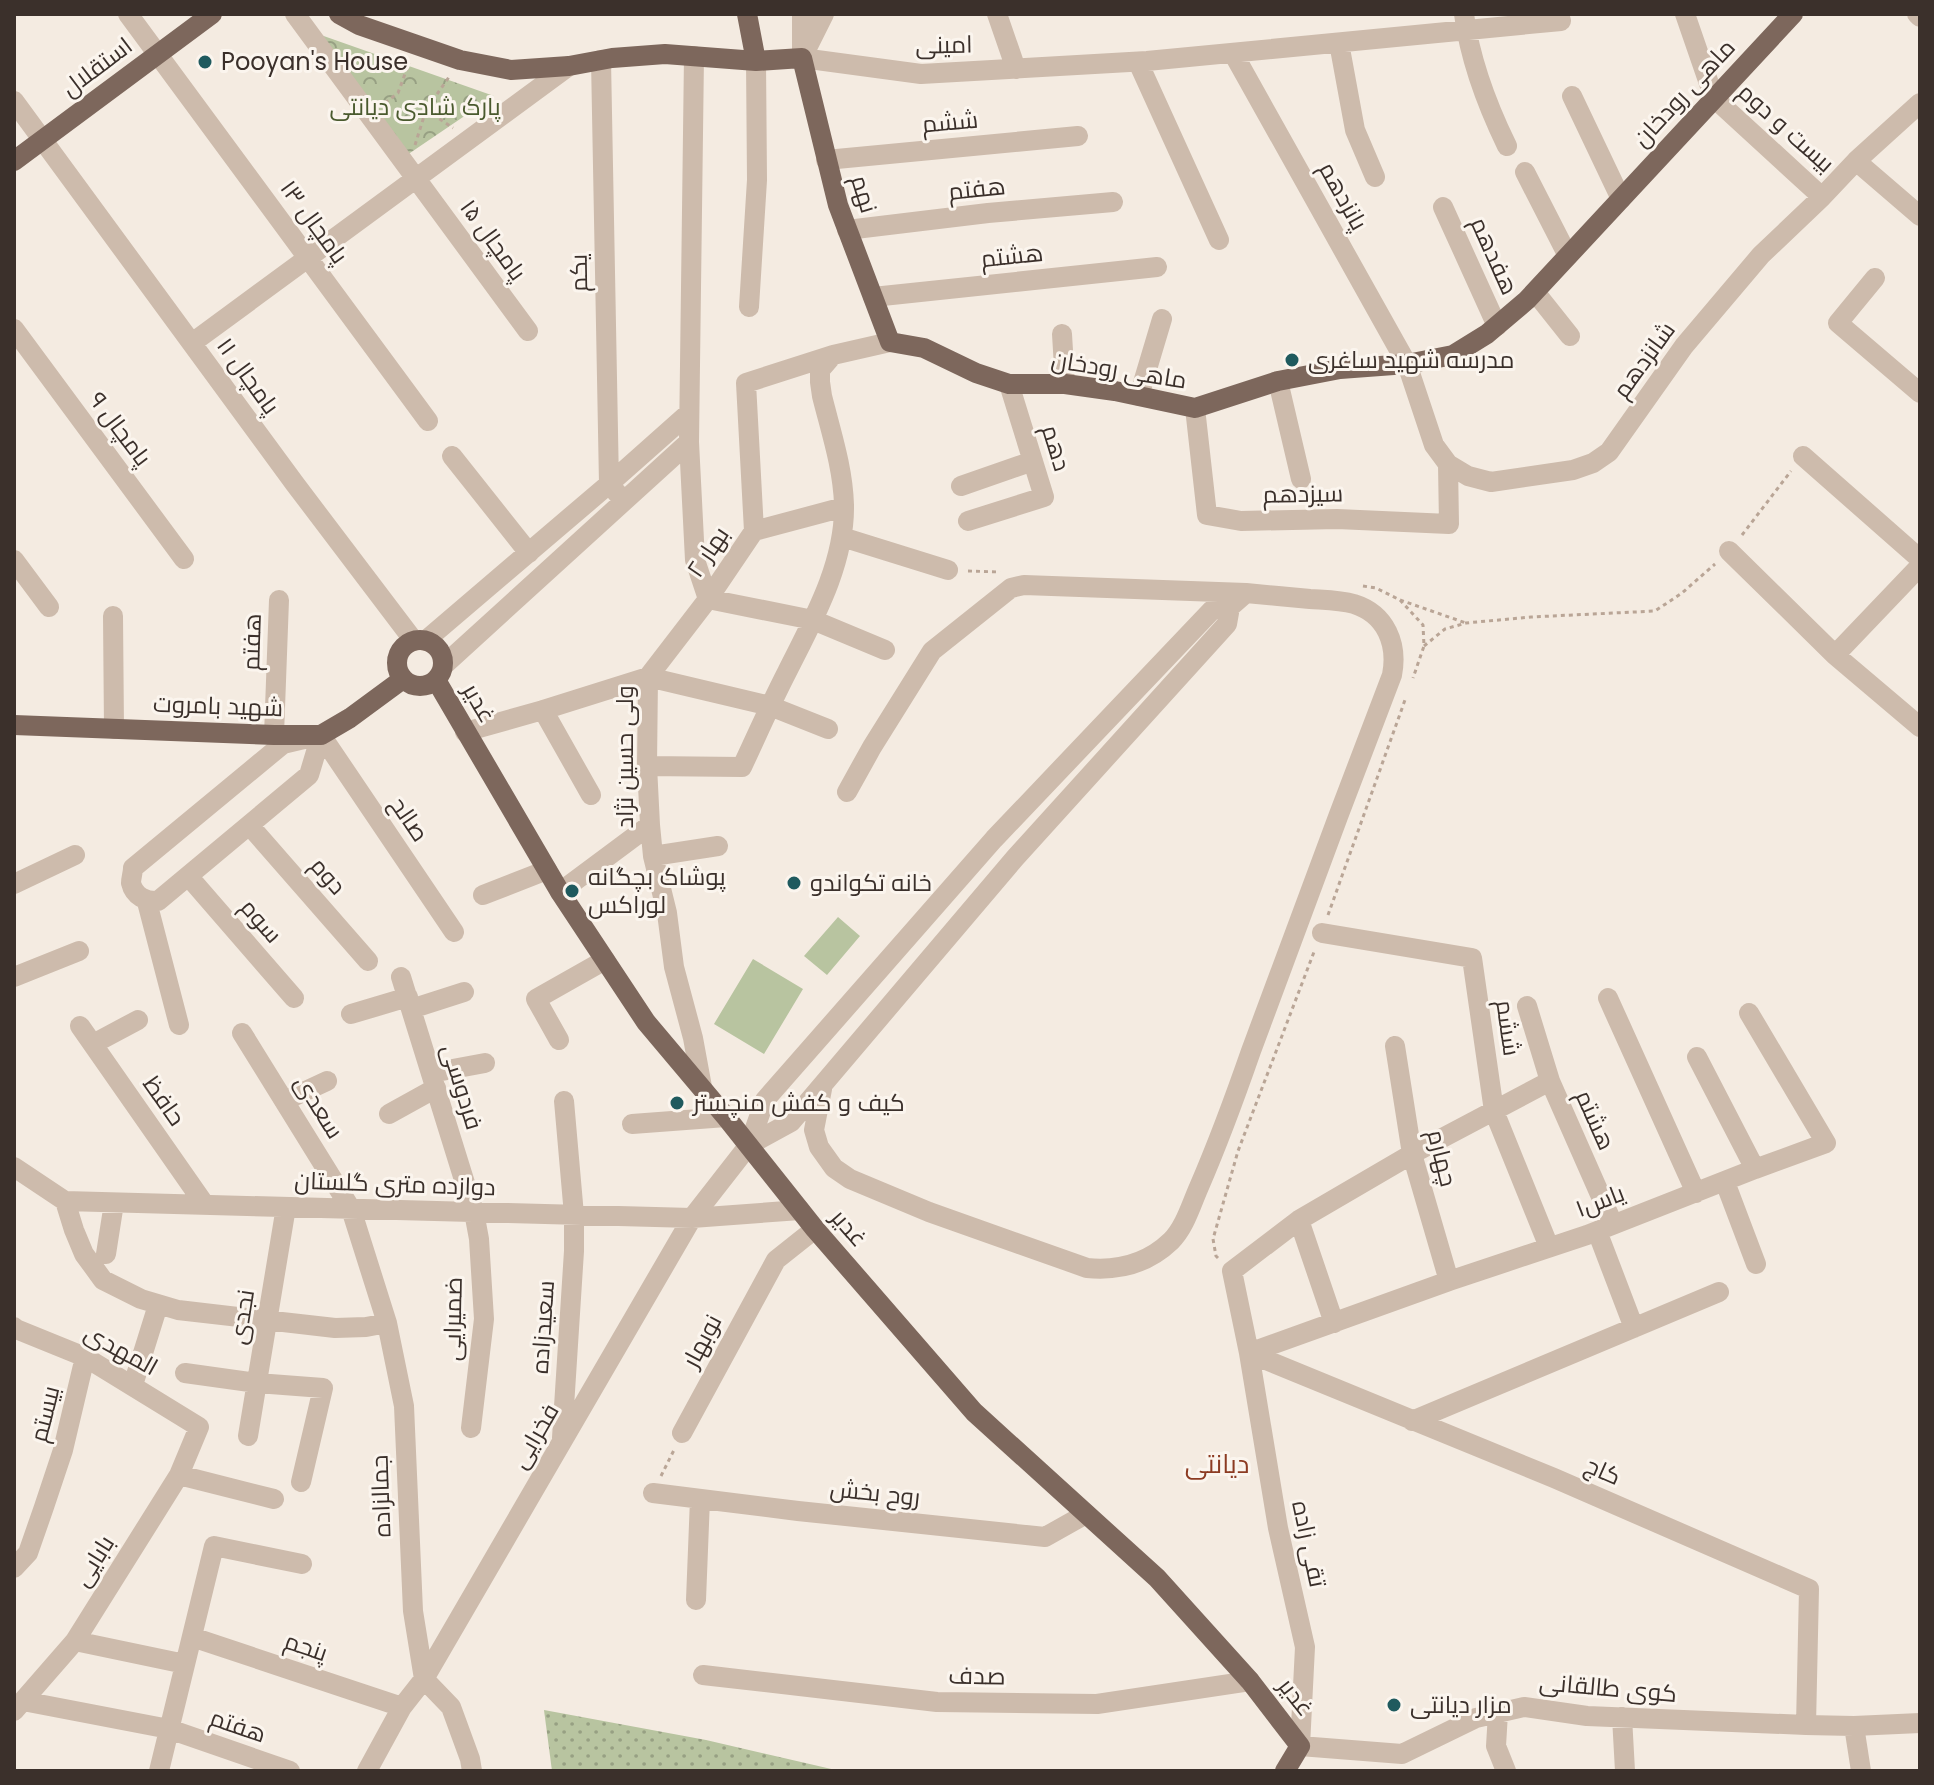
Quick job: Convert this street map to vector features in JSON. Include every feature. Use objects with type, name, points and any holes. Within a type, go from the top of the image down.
[{"type":"main road","name":"استقلال","points":[[14,161],[212,14]]},
{"type":"main road","name":"امینی","points":[[339,14],[359,25],[460,60],[511,70],[665,54],[756,61],[802,58]]},
{"type":"main road","points":[[747,14],[756,61]]},
{"type":"main road","name":"ماهی رودخان","points":[[890,342],[924,348],[976,373],[1009,384],[1065,384],[1195,408],[1278,381],[1340,369],[1407,364],[1453,355],[1487,334],[1535,292],[1785,18]]},
{"type":"main road","name":"نهم","points":[[802,58],[838,205],[890,342]]},
{"type":"main road","points":[[419,641],[435,646],[442,655],[440,673],[428,685],[411,684],[403,679],[398,669],[398,657],[404,647],[419,641]]},
{"type":"main road","name":"غدیر","points":[[440,673],[465,732],[560,892],[646,1022],[815,1229],[974,1412],[1157,1578],[1250,1681],[1300,1746]]},
{"type":"main road","points":[[321,735],[403,679]]},
{"type":"main road","name":"شهید بامروت","points":[[14,725],[321,735]]},
{"type":"main road","points":[[1285,1771],[1300,1746]]},
{"type":"street","name":"پامچال ۱۳","points":[[128,14],[428,421]]},
{"type":"street","name":"پامچال ۱۵","points":[[295,14],[528,331]]},
{"type":"street","points":[[802,14],[802,58]]},
{"type":"street","points":[[802,58],[824,14]]},
{"type":"street","points":[[997,14],[1016,69]]},
{"type":"street","points":[[1685,14],[1714,98]]},
{"type":"street","name":"امینی","points":[[802,58],[921,74],[1016,69],[1138,62],[1339,43],[1465,22],[1560,18]]},
{"type":"street","points":[[1465,22],[1488,108],[1507,146]]},
{"type":"street","points":[[1339,43],[1355,130],[1375,177]]},
{"type":"street","name":"پانزدهم","points":[[1233,53],[1407,364]]},
{"type":"street","points":[[694,56],[689,442],[695,560],[708,599],[813,620],[885,650]]},
{"type":"street","name":"یکم","points":[[601,60],[609,484]]},
{"type":"street","points":[[749,307],[757,180],[756,61]]},
{"type":"street","points":[[1138,62],[1219,240]]},
{"type":"street","points":[[192,343],[308,258],[412,173],[469,140],[569,66]]},
{"type":"street","points":[[1572,96],[1621,199]]},
{"type":"street","name":"بیست و دوم","points":[[1714,98],[1822,197]]},
{"type":"street","name":"پامچال ۱۱","points":[[14,101],[295,484],[419,641]]},
{"type":"street","name":"شانزدهم","points":[[1448,464],[1468,476],[1491,482],[1573,470],[1593,463],[1609,452],[1684,346],[1761,255],[1920,103]]},
{"type":"street","name":"ششم","points":[[826,160],[1078,136]]},
{"type":"street","points":[[1856,161],[1920,216]]},
{"type":"street","points":[[1525,172],[1568,256]]},
{"type":"street","name":"هفتم","points":[[847,230],[1113,202]]},
{"type":"street","name":"هفدهم","points":[[1443,207],[1497,326]]},
{"type":"street","name":"هشتم","points":[[873,297],[1157,267]]},
{"type":"street","points":[[1875,278],[1838,323],[1920,393]]},
{"type":"street","points":[[1535,292],[1570,336]]},
{"type":"street","points":[[1139,396],[1162,319]]},
{"type":"street","name":"پامچال ۹","points":[[14,329],[184,559]]},
{"type":"street","points":[[1062,334],[1065,384]]},
{"type":"street","name":"ماهی رودخان","points":[[754,531],[746,383],[833,355],[890,342]]},
{"type":"street","points":[[647,766],[742,767],[813,620],[834,568],[842,537],[843,482],[820,382],[820,370],[833,355]]},
{"type":"street","points":[[1407,364],[1434,445],[1448,464]]},
{"type":"street","points":[[1278,381],[1301,479]]},
{"type":"street","name":"دهم","points":[[968,521],[1044,497],[1009,384]]},
{"type":"street","name":"سیزدهم","points":[[1195,408],[1207,515],[1241,521],[1337,519],[1449,524],[1448,464]]},
{"type":"street","points":[[419,641],[529,553],[689,413]]},
{"type":"street","points":[[440,673],[689,442]]},
{"type":"street","points":[[452,456],[529,553]]},
{"type":"street","points":[[1803,456],[1920,559]]},
{"type":"street","points":[[961,486],[1033,461]]},
{"type":"street","points":[[609,484],[624,501]]},
{"type":"street","name":"بهار ۲","points":[[708,599],[754,531],[844,507]]},
{"type":"street","points":[[842,537],[948,570]]},
{"type":"street","points":[[1729,551],[1835,655],[1920,727]]},
{"type":"street","points":[[14,560],[49,607]]},
{"type":"street","points":[[1835,655],[1920,566]]},
{"type":"street","points":[[822,1085],[814,1130],[819,1147],[834,1168],[850,1179],[929,1212],[1087,1268],[1107,1270],[1126,1266],[1150,1256],[1172,1240],[1188,1214],[1223,1130],[1316,872],[1392,675],[1394,649],[1379,619],[1368,609],[1352,603],[1246,593],[1024,585],[1011,588],[932,651],[847,792]]},
{"type":"street","points":[[692,1218],[749,1145],[765,1100],[994,839],[1212,610],[1230,607],[1246,593]]},
{"type":"street","name":"ولی حسین نژاد","points":[[702,1087],[674,967],[667,913],[653,856],[647,766],[648,677],[708,599]]},
{"type":"street","name":"هفتم","points":[[274,735],[279,600]]},
{"type":"street","points":[[749,1145],[791,1122],[1015,858],[1227,624],[1230,607]]},
{"type":"street","points":[[113,616],[114,729]]},
{"type":"street","points":[[465,732],[648,677],[770,706],[828,729]]},
{"type":"street","points":[[543,710],[591,795]]},
{"type":"street","points":[[147,902],[158,901],[189,877],[309,775],[321,735]]},
{"type":"street","points":[[179,1025],[147,902],[137,894],[131,883],[133,868],[283,744],[321,735]]},
{"type":"street","name":"صالح","points":[[321,735],[454,932]]},
{"type":"street","points":[[560,892],[650,825]]},
{"type":"street","name":"دوم","points":[[250,826],[368,961]]},
{"type":"street","points":[[994,839],[1015,858]]},
{"type":"street","points":[[653,856],[718,846]]},
{"type":"street","points":[[14,884],[75,855]]},
{"type":"street","points":[[483,895],[547,870]]},
{"type":"street","name":"سوم","points":[[189,877],[294,998]]},
{"type":"street","name":"ششم","points":[[1322,933],[1472,958],[1494,1111],[1549,1247]]},
{"type":"street","points":[[14,977],[79,951]]},
{"type":"street","points":[[559,1040],[536,999],[605,960]]},
{"type":"street","name":"فردوسی","points":[[401,977],[474,1212]]},
{"type":"street","points":[[351,1014],[464,992]]},
{"type":"street","points":[[1608,998],[1696,1193]]},
{"type":"street","points":[[1232,1271],[1299,1220],[1412,1154],[1550,1081],[1527,1006]]},
{"type":"street","name":"یاس۱","points":[[1249,1353],[1605,1228],[1826,1143],[1749,1013]]},
{"type":"street","points":[[93,1044],[138,1020]]},
{"type":"street","name":"حافظ","points":[[80,1026],[205,1205]]},
{"type":"street","name":"سعدی","points":[[242,1033],[351,1209]]},
{"type":"street","name":"چهارم","points":[[1395,1046],[1412,1154],[1449,1281]]},
{"type":"street","points":[[1697,1057],[1755,1169]]},
{"type":"street","points":[[389,1114],[433,1080],[485,1063]]},
{"type":"street","points":[[284,1101],[327,1081]]},
{"type":"street","name":"هشتم","points":[[1550,1081],[1605,1228],[1634,1328]]},
{"type":"street","name":"سعیدزاده","points":[[562,1442],[574,1251],[564,1101]]},
{"type":"street","points":[[632,1124],[726,1117]]},
{"type":"street","points":[[14,1167],[65,1201],[84,1254],[103,1280],[158,1305],[335,1328],[387,1323]]},
{"type":"street","points":[[1725,1182],[1756,1264]]},
{"type":"street","name":"دوازده متری گلستان","points":[[65,1201],[692,1218],[800,1210]]},
{"type":"street","points":[[106,1254],[114,1203]]},
{"type":"street","name":"نجدی","points":[[248,1436],[286,1207]]},
{"type":"street","name":"جمالزاده","points":[[351,1209],[387,1323],[404,1406],[413,1611],[424,1679]]},
{"type":"street","name":"ضمیرایی","points":[[471,1428],[484,1319],[479,1239],[474,1212]]},
{"type":"street","name":"فخرایی","points":[[424,1679],[692,1218]]},
{"type":"street","points":[[1299,1220],[1334,1323]]},
{"type":"street","name":"نوبهار","points":[[682,1433],[776,1260],[815,1229]]},
{"type":"street","name":"تقی زاده","points":[[1232,1271],[1278,1528],[1305,1647],[1300,1746]]},
{"type":"street","points":[[1412,1421],[1719,1292]]},
{"type":"street","points":[[133,1385],[158,1305]]},
{"type":"street","name":"المهدی","points":[[14,1327],[85,1357],[199,1427]]},
{"type":"street","name":"کاج","points":[[1249,1353],[1554,1478],[1809,1589],[1806,1725]]},
{"type":"street","name":"بیستم","points":[[14,1568],[28,1553],[44,1507],[63,1450],[85,1357]]},
{"type":"street","points":[[185,1373],[323,1388],[301,1482]]},
{"type":"street","name":"بابایی","points":[[18,1706],[75,1641],[179,1475],[199,1427]]},
{"type":"street","points":[[179,1475],[274,1499]]},
{"type":"street","name":"روح بخش","points":[[653,1493],[1045,1537],[1086,1514]]},
{"type":"street","points":[[696,1600],[700,1499]]},
{"type":"street","points":[[159,1771],[214,1546],[302,1564]]},
{"type":"street","name":"پنجم","points":[[192,1637],[402,1707]]},
{"type":"street","points":[[75,1641],[185,1664]]},
{"type":"street","name":"صدف","points":[[703,1675],[937,1702],[1097,1704],[1250,1681]]},
{"type":"street","points":[[367,1771],[402,1707],[424,1679],[451,1707],[472,1771]]},
{"type":"street","name":"هفتم","points":[[18,1706],[169,1729],[252,1765],[290,1771]]},
{"type":"street","name":"کوی طالقانی","points":[[1300,1746],[1402,1754],[1476,1718],[1524,1707],[1587,1716],[1806,1725],[1920,1723]]},
{"type":"street","points":[[1498,1713],[1496,1746],[1506,1771]]},
{"type":"street","points":[[1622,1717],[1625,1771]]},
{"type":"street","points":[[1854,1726],[1861,1771]]},
{"type":"path","points":[[370,116],[398,93],[416,45]]},
{"type":"path","points":[[412,173],[426,110],[460,60]]},
{"type":"path","points":[[426,110],[469,140]]},
{"type":"path","points":[[1424,646],[1445,629],[1466,623],[1655,611],[1682,593],[1729,551],[1803,456]]},
{"type":"path","points":[[1232,1271],[1216,1256],[1213,1239],[1238,1151],[1322,933],[1424,646],[1423,625],[1400,600],[1466,623]]},
{"type":"path","points":[[653,1493],[682,1433]]},
{"type":"green space","name":"پارک شادی دیانتی","points":[[318,34],[494,96],[407,155]]},
{"type":"green space","points":[[838,917],[860,936],[827,975],[804,956]]},
{"type":"green space","points":[[753,959],[803,989],[764,1054],[714,1024]]},
{"type":"green space","points":[[544,1710],[706,1740],[840,1771],[552,1771]]},
{"type":"place","name":"Pooyan's House","points":[[205,62]]},
{"type":"place","name":"مدرسه شهید ساغری","points":[[1292,360]]},
{"type":"place","name":"خانه تکواندو","points":[[794,883]]},
{"type":"place","name":"پوشاک بچگانه لوراکس","points":[[572,891]]},
{"type":"place","name":"کیف و کفش منچستر","points":[[677,1103]]},
{"type":"place","name":"مزار دیانتی","points":[[1394,1705]]},
{"type":"district","name":"دیانتی","points":[[1217,1464]]}]
